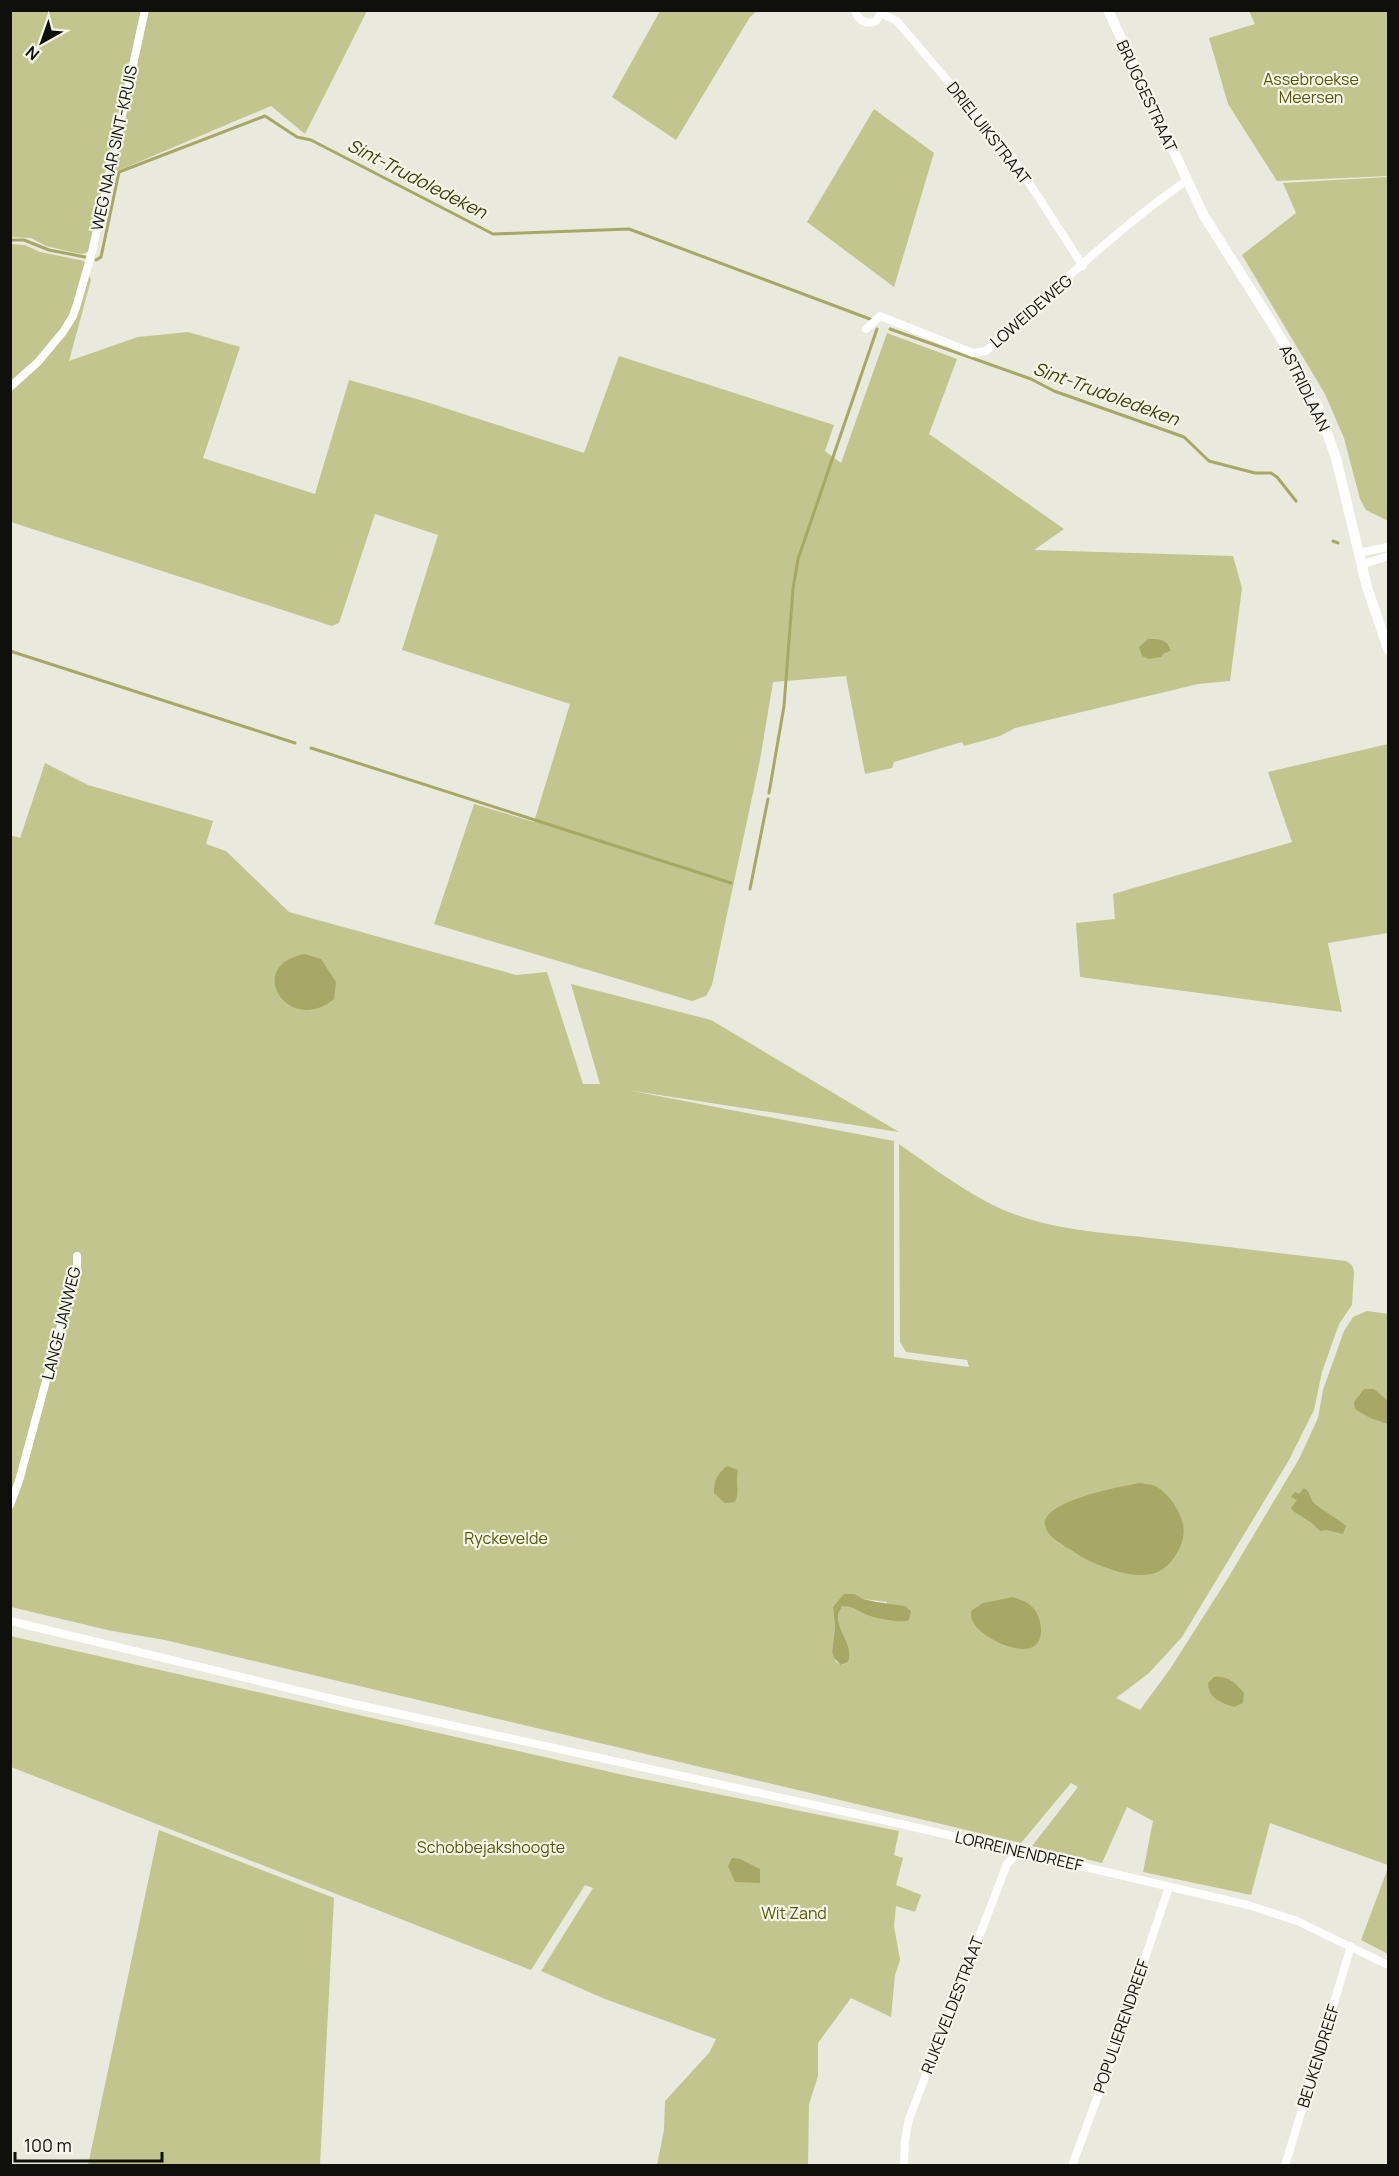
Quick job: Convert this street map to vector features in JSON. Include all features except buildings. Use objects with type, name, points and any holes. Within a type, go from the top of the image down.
[{"type":"main road","name":"BRUGGESTRAAT","points":[[1108,10],[1186,181]]},
{"type":"main road","name":"ASTRIDLAAN","points":[[1186,181],[1204,216],[1296,364],[1318,407],[1336,458],[1371,600],[1389,649]]},
{"type":"street","name":"WEG NAAR SINT-KRUIS","points":[[10,387],[38,362],[73,316],[145,10]]},
{"type":"street","name":"DRIELUIKSTRAAT","points":[[855,10],[858,18],[867,23],[876,21],[882,12],[897,21],[1006,149],[1083,266]]},
{"type":"street","name":"LOWEIDEWEG","points":[[866,329],[880,316],[973,353],[986,351],[1134,220],[1168,192],[1186,181]]},
{"type":"street","points":[[1358,552],[1389,547]]},
{"type":"street","points":[[1361,565],[1389,556]]},
{"type":"street","name":"LANGE JANWEG","points":[[10,1505],[19,1482],[44,1391],[77,1266],[77,1256]]},
{"type":"street","name":"LORREINENDREEF","points":[[10,1621],[345,1702],[1019,1851],[1248,1905],[1298,1921],[1389,1965]]},
{"type":"street","name":"RIJKEVELDESTRAAT","points":[[904,2166],[909,2119],[1007,1864],[1019,1851]]},
{"type":"street","name":"POPULIERENDREEF","points":[[1072,2166],[1107,2071],[1169,1887]]},
{"type":"street","name":"BEUKENDREEF","points":[[1285,2166],[1351,1946]]},
{"type":"green space","points":[[10,11],[367,11],[305,134],[271,106],[108,175],[89,251],[83,254],[46,246],[31,238],[11,237]]},
{"type":"green space","points":[[660,11],[757,11],[750,17],[676,140],[612,97]]},
{"type":"green space","name":"Assebroekse Meersen","points":[[1249,11],[1388,11],[1388,176],[1277,181],[1228,104],[1209,38],[1255,24]]},
{"type":"green space","points":[[874,109],[934,153],[894,287],[807,222]]},
{"type":"green space","points":[[1388,177],[1388,521],[1366,510],[1360,499],[1344,438],[1325,394],[1242,255],[1296,213],[1283,183]]},
{"type":"green space","points":[[10,244],[25,245],[40,252],[84,261],[91,280],[69,361],[138,337],[188,332],[240,347],[203,458],[315,494],[349,380],[420,400],[584,453],[619,356],[834,425],[825,451],[841,463],[887,333],[957,359],[929,434],[1064,529],[1034,550],[1233,556],[1242,588],[1230,681],[1198,684],[1015,728],[1000,736],[964,746],[962,742],[894,762],[892,768],[865,774],[846,676],[773,682],[760,760],[712,985],[706,996],[692,1001],[434,924],[474,804],[534,822],[570,704],[402,650],[438,535],[375,514],[339,623],[332,626],[11,522]]},
{"type":"green space","points":[[1388,744],[1388,933],[1328,943],[1342,1012],[1080,977],[1076,923],[1115,919],[1113,894],[1292,842],[1268,772]]},
{"type":"green space","name":"Ryckevelde","points":[[45,763],[88,785],[213,821],[206,844],[226,851],[289,912],[516,975],[547,972],[583,1084],[600,1084],[571,984],[711,1020],[899,1132],[627,1090],[894,1141],[894,1357],[969,1367],[967,1360],[906,1352],[900,1342],[899,1144],[973,1194],[999,1208],[1038,1222],[1099,1233],[1346,1261],[1352,1265],[1354,1272],[1352,1305],[1339,1324],[1322,1372],[1314,1410],[1289,1460],[1182,1637],[1149,1673],[1116,1698],[1140,1710],[1170,1669],[1299,1459],[1318,1418],[1323,1390],[1344,1331],[1353,1317],[1367,1311],[1388,1314],[1388,1865],[1270,1823],[1251,1895],[1143,1872],[1153,1821],[1127,1807],[1102,1863],[1032,1846],[1078,1787],[1071,1783],[1021,1843],[165,1640],[112,1631],[11,1607],[10,835],[20,838]],"holes":[[[855,1594],[863,1599],[887,1602],[885,1618],[863,1613],[851,1606],[842,1606],[838,1621],[850,1656],[848,1662],[842,1665],[836,1662],[832,1652],[835,1627],[833,1607]]]},
{"type":"green space","name":"Wit Zand","points":[[10,1636],[628,1776],[899,1831],[894,1855],[903,1858],[896,1885],[921,1895],[915,1912],[896,1906],[894,1926],[900,1960],[895,1975],[891,2017],[851,1998],[818,2043],[818,2076],[809,2104],[808,2165],[657,2165],[664,2130],[665,2101],[709,2053],[716,2039],[605,1999],[541,1971],[593,1888],[585,1885],[531,1970],[11,1767]]},
{"type":"green space","points":[[159,1830],[334,1898],[320,2165],[88,2165]]},
{"type":"green space","points":[[1388,1868],[1388,1954],[1361,1940]]},
{"type":"shaded area","points":[[1148,639],[1163,640],[1171,651],[1164,653],[1161,657],[1149,659],[1142,656],[1139,647]]},
{"type":"shaded area","points":[[305,954],[321,959],[336,982],[334,999],[317,1008],[301,1010],[288,1004],[279,995],[275,983],[277,971],[287,961]]},
{"type":"shaded area","points":[[1364,1389],[1374,1389],[1388,1401],[1388,1424],[1370,1418],[1355,1409],[1354,1402]]},
{"type":"shaded area","points":[[727,1466],[738,1470],[737,1494],[735,1502],[725,1503],[714,1493],[714,1488],[715,1481]]},
{"type":"shaded area","points":[[1140,1483],[1155,1486],[1166,1494],[1182,1519],[1184,1532],[1180,1547],[1171,1561],[1159,1571],[1137,1575],[1101,1566],[1066,1547],[1053,1538],[1046,1529],[1047,1516],[1069,1502],[1101,1491]]},
{"type":"shaded area","points":[[1304,1488],[1314,1503],[1346,1526],[1343,1534],[1320,1531],[1293,1511],[1291,1508],[1297,1500],[1291,1497],[1295,1492],[1299,1494]]},
{"type":"shaded area","points":[[844,1594],[855,1594],[863,1599],[905,1606],[911,1611],[909,1620],[894,1621],[865,1614],[852,1607],[842,1606],[838,1621],[850,1656],[848,1662],[841,1665],[832,1652],[835,1627],[833,1607]]},
{"type":"shaded area","points":[[1013,1597],[1029,1605],[1039,1617],[1040,1639],[1033,1647],[1026,1649],[1008,1646],[990,1638],[972,1620],[971,1611],[983,1603]]},
{"type":"shaded area","points":[[1214,1677],[1231,1680],[1238,1686],[1244,1693],[1243,1703],[1234,1707],[1213,1696],[1208,1683]]},
{"type":"shaded area","points":[[732,1858],[740,1859],[760,1869],[760,1883],[735,1882],[728,1866]]},
{"type":"waterway","name":"Sint-Trudoledeken","points":[[96,260],[101,257],[119,172],[265,116],[297,137],[311,140],[493,234],[629,229],[870,319]]},
{"type":"waterway","points":[[10,240],[24,240],[49,250],[85,257]]},
{"type":"waterway","points":[[769,793],[784,706],[793,589],[798,559],[877,329]]},
{"type":"waterway","name":"Sint-Trudoledeken","points":[[890,329],[1184,437],[1209,461],[1255,473],[1271,473],[1277,477],[1296,501]]},
{"type":"waterway","name":"Sint-Trudoledeken","points":[[1333,541],[1338,543]]},
{"type":"waterway","points":[[10,651],[295,743]]},
{"type":"waterway","points":[[311,748],[731,883]]},
{"type":"waterway","points":[[750,889],[768,799]]},
{"type":"park label","name":"Schobbejakshoogte","points":[[491,1847]]}]
